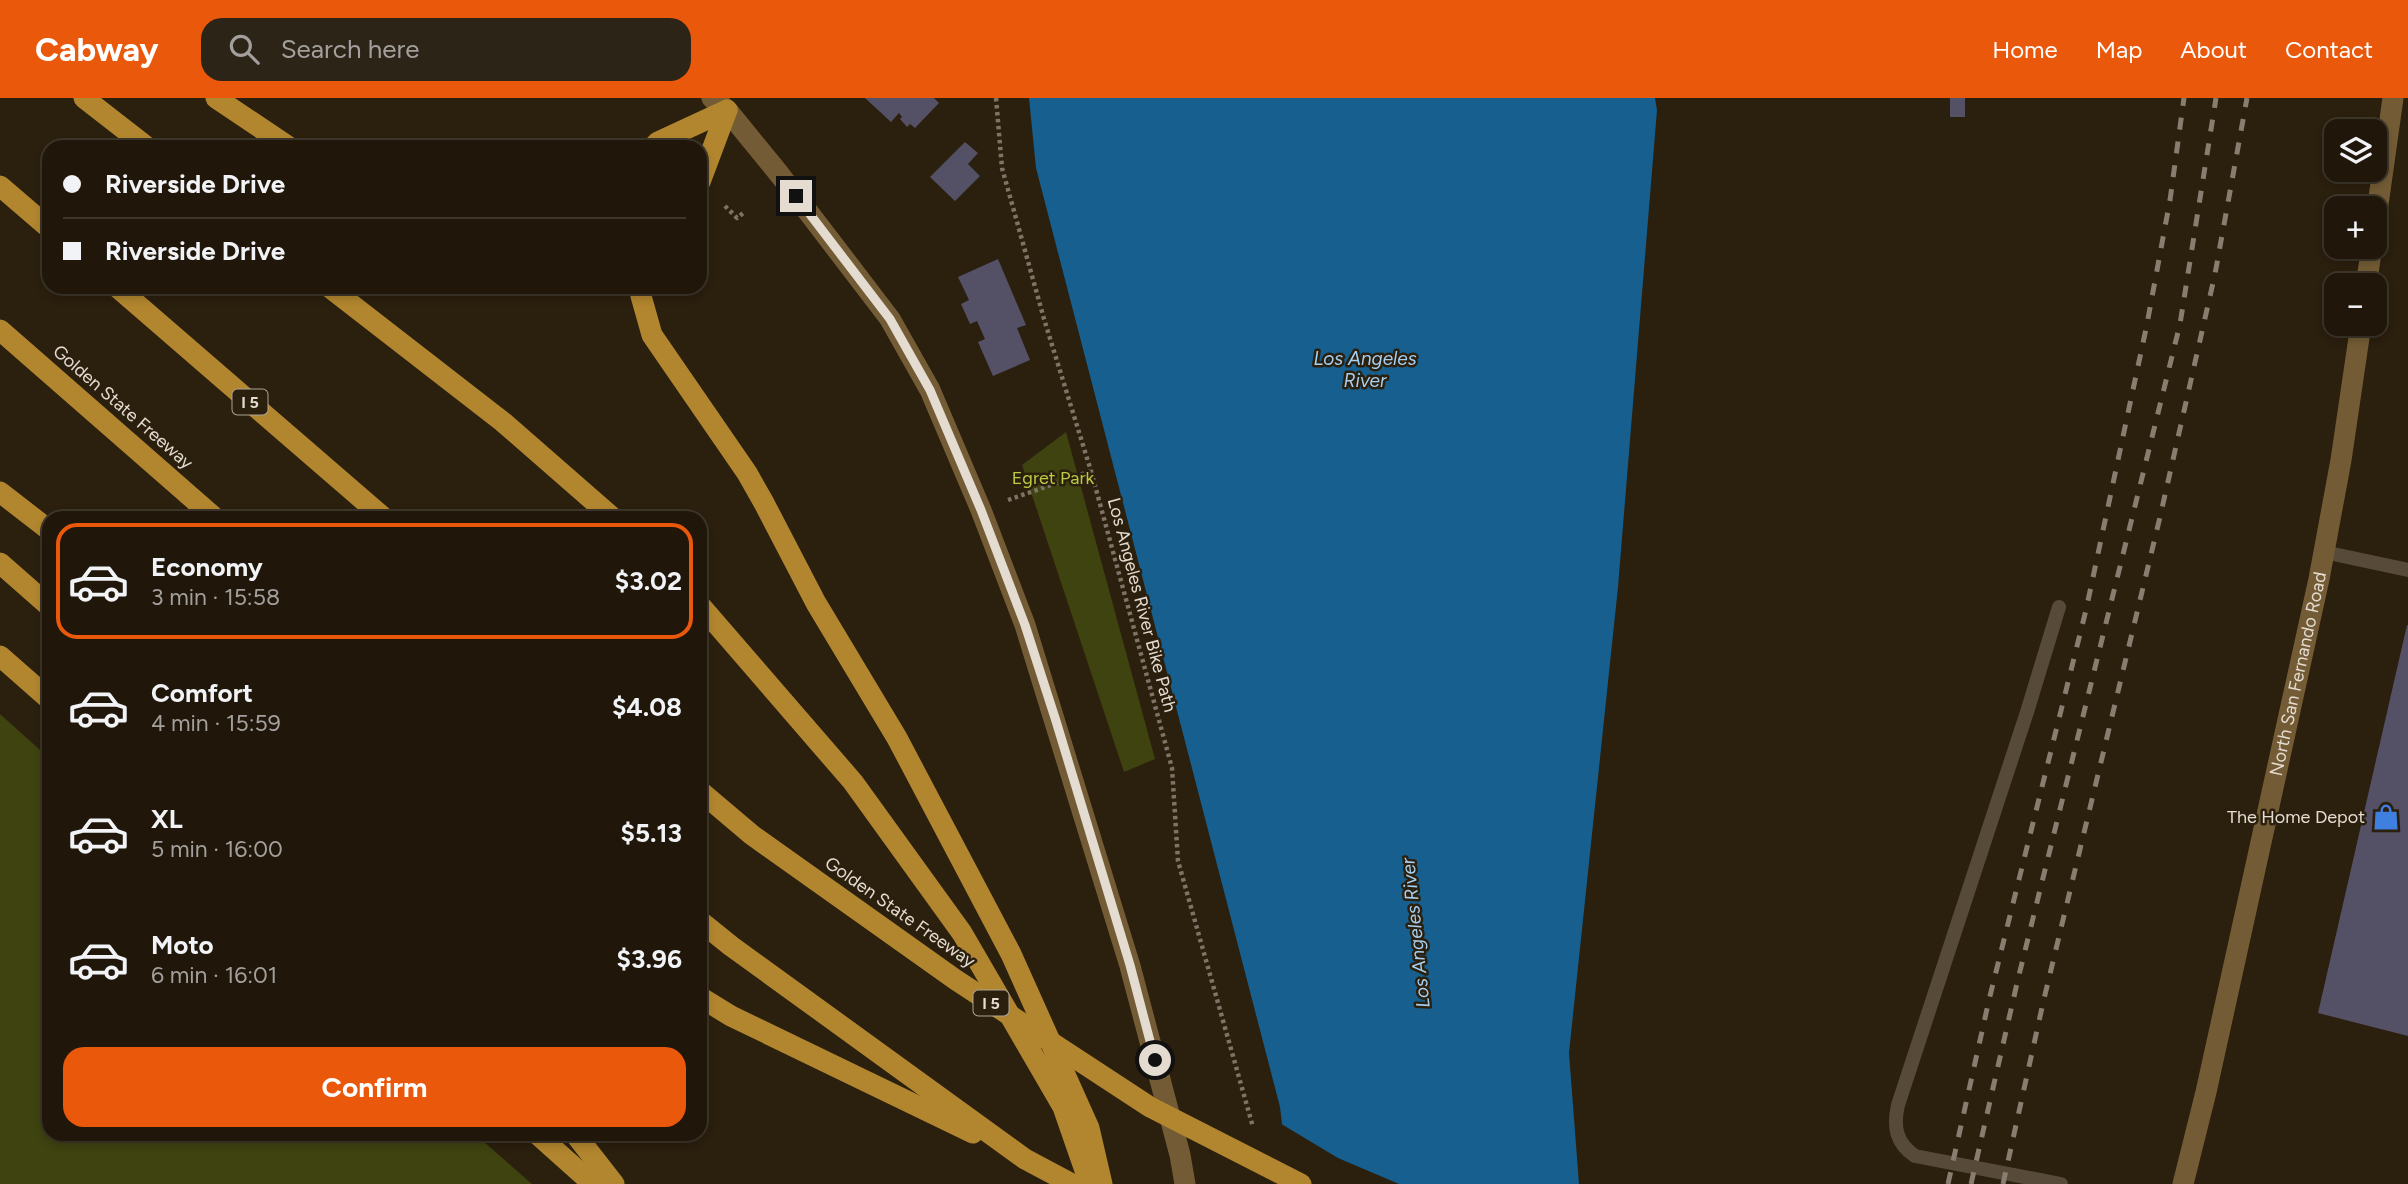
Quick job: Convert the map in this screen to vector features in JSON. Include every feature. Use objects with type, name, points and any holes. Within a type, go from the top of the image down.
[{"type":"highway","points":[[84,98],[138,140]]},
{"type":"highway","points":[[216,98],[279,140]]},
{"type":"highway","points":[[661,140],[720,104]]},
{"type":"highway","points":[[707,155],[720,104]]},
{"type":"highway","points":[[0,186],[42,222]]},
{"type":"highway","name":"I 5","points":[[125,294],[376,511]]},
{"type":"highway","points":[[338,294],[503,422],[604,511]]},
{"type":"highway","points":[[641,294],[652,335],[758,493],[816,603],[897,738],[1012,954],[1088,1128],[1101,1184]]},
{"type":"highway","name":"Golden State Freeway","points":[[0,330],[207,511]]},
{"type":"highway","points":[[0,492],[42,525]]},
{"type":"highway","points":[[0,563],[42,600]]},
{"type":"highway","points":[[707,613],[853,782],[962,933],[1063,1107],[1090,1184]]},
{"type":"highway","points":[[0,656],[42,693]]},
{"type":"highway","name":"Golden State Freeway","points":[[707,797],[752,835],[944,972],[1138,1100],[1301,1184]]},
{"type":"highway","points":[[707,927],[1025,1159]]},
{"type":"highway","points":[[707,1001],[731,1016],[1072,1184]]},
{"type":"highway","points":[[545,1141],[593,1184]]},
{"type":"highway","points":[[580,1141],[614,1184]]},
{"type":"main road","points":[[2379,196],[2393,98]]},
{"type":"main road","points":[[720,104],[780,175],[890,319],[930,390],[981,510],[1025,625],[1056,721],[1130,965],[1180,1155],[1185,1184]]},
{"type":"main road","name":"North San Fernando Road","points":[[2183,1184],[2206,1092],[2324,552],[2359,336]]},
{"type":"lane","points":[[2324,552],[2408,570]]},
{"type":"lane","points":[[2059,607],[1895,1121],[1898,1137],[1904,1148],[1916,1156],[2061,1184]]},
{"type":"path","name":"Los Angeles River Bike Path","points":[[996,98],[1002,169],[1044,319],[1091,471],[1172,768],[1178,861],[1251,1122]]},
{"type":"path","points":[[725,205],[737,218],[743,213]]},
{"type":"path","points":[[981,510],[1091,471]]},
{"type":"green space","name":"Egret Park","points":[[1066,432],[1155,759],[1124,772],[1022,465]]},
{"type":"green space","points":[[0,714],[42,752],[42,1141],[483,1141],[532,1184],[0,1184]]},
{"type":"water","name":"Los Angeles River","points":[[1029,98],[1655,98],[1657,110],[1618,587],[1569,1053],[1579,1184],[1289,1184],[1280,1107],[1036,168]]},
{"type":"pier","points":[[1278,1122],[1338,1158],[1399,1184],[1285,1184]]},
{"type":"building","points":[[865,98],[934,98],[939,103],[915,128],[910,124],[907,127],[900,119],[902,117],[899,113],[891,122]]},
{"type":"building","points":[[1950,98],[1965,98],[1965,117],[1950,117]]},
{"type":"building","points":[[965,142],[978,153],[968,164],[980,176],[955,201],[930,177]]},
{"type":"building","points":[[998,259],[1026,325],[1017,328],[1030,360],[993,376],[978,342],[985,339],[977,321],[970,324],[961,304],[969,300],[958,277]]},
{"type":"building","name":"The Home Depot","points":[[2408,625],[2408,1036],[2318,1013]]},
{"type":"railway","points":[[1948,1184],[1989,1000],[2086,610],[2147,324],[2170,200],[2184,98]]},
{"type":"railway","points":[[1971,1184],[2018,979],[2180,324],[2216,98]]},
{"type":"railway","points":[[2003,1184],[2043,1003],[2160,517],[2215,274],[2247,98]]},
{"type":"place","name":"The Home Depot","points":[[2386,817]]},
{"type":"route","points":[[796,196],[890,319],[930,390],[981,510],[1025,625],[1056,721],[1130,965],[1155,1060]]}]
